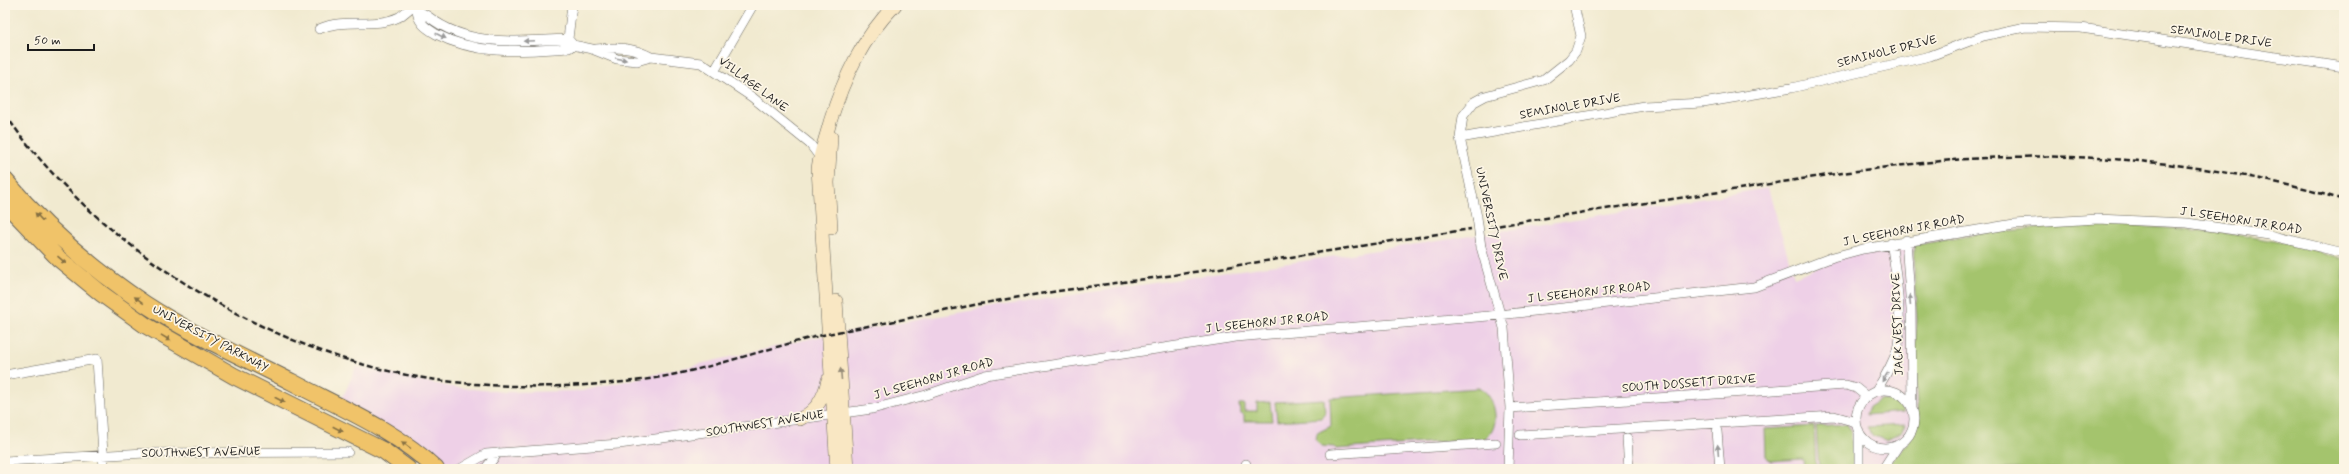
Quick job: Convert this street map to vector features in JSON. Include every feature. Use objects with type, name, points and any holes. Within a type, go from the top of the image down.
[{"type":"highway","name":"UNIVERSITY PARKWAY","points":[[5,180],[47,226],[107,277],[145,304],[390,433],[436,469]]},
{"type":"highway","name":"UNIVERSITY PARKWAY","points":[[5,203],[58,258],[102,294],[145,325],[234,376],[384,451],[408,469]]},
{"type":"highway","points":[[234,376],[244,357]]},
{"type":"street","points":[[570,44],[572,5]]},
{"type":"street","points":[[716,70],[753,5]]},
{"type":"street","name":"SOUTHWEST AVENUE","points":[[839,413],[830,373],[818,169],[831,144],[830,122],[853,61],[866,38],[894,5]]},
{"type":"street","name":"UNIVERSITY DRIVE","points":[[1508,469],[1510,408],[1504,328],[1481,247],[1477,217],[1460,138],[1463,116],[1474,102],[1485,96],[1544,80],[1569,60],[1576,51],[1581,36],[1574,5]]},
{"type":"street","points":[[319,29],[345,22],[368,23],[383,21],[400,17],[415,7]]},
{"type":"street","name":"VILLAGE LANE","points":[[415,7],[440,25],[470,37],[505,42],[570,44],[592,49],[620,47],[637,49],[651,57],[690,60],[716,70],[752,97],[824,156]]},
{"type":"street","name":"SEMINOLE DRIVE","points":[[1460,138],[1644,106],[1703,103],[1792,88],[1930,56],[1983,36],[2025,27],[2081,28],[2344,66]]},
{"type":"street","name":"SOUTHWEST AVENUE","points":[[824,156],[828,183],[839,413]]},
{"type":"street","name":"J L SEEHORN JR ROAD","points":[[839,413],[892,405],[985,375],[1236,336],[1501,314],[1754,287],[1833,257],[1906,240],[2014,224],[2118,219],[2187,223],[2231,229],[2300,242],[2344,253]]},
{"type":"street","name":"JACK VEST DRIVE","points":[[1906,240],[1911,310],[1912,407]]},
{"type":"street","name":"JACK VEST DRIVE","points":[[1876,391],[1891,368],[1898,342],[1895,269],[1891,243]]},
{"type":"street","points":[[5,374],[97,359],[104,469]]},
{"type":"street","points":[[800,418],[812,412],[818,406],[826,392],[830,373]]},
{"type":"street","name":"SOUTH DOSSETT DRIVE","points":[[1510,408],[1846,385],[1856,388],[1867,397]]},
{"type":"street","points":[[1860,469],[1858,410],[1867,397],[1876,391],[1890,390],[1904,396],[1912,407],[1914,426],[1910,435],[1898,446],[1883,469]]},
{"type":"street","points":[[838,469],[839,413]]},
{"type":"street","points":[[839,413],[847,469]]},
{"type":"street","name":"SOUTHWEST AVENUE","points":[[460,469],[486,454],[619,444],[719,432],[839,413]]},
{"type":"street","points":[[1520,435],[1834,416],[1852,421]]},
{"type":"street","points":[[1717,431],[1720,469]]},
{"type":"street","points":[[1859,431],[1864,438],[1878,447],[1887,448],[1898,446]]},
{"type":"street","points":[[1626,438],[1629,469]]},
{"type":"street","points":[[1330,454],[1496,443]]},
{"type":"street","name":"SOUTHWEST AVENUE","points":[[5,462],[103,455],[202,452],[348,452]]},
{"type":"street","points":[[485,469],[498,453]]},
{"type":"shaded area","points":[[1768,188],[1794,277],[1863,249],[2014,229],[2108,225],[2214,232],[2302,246],[2344,259],[2344,469],[436,469],[339,406],[356,367],[451,387],[505,392],[582,391],[813,338],[998,306],[1451,239]]},
{"type":"green space","points":[[2078,225],[2179,229],[2246,236],[2279,242],[2344,259],[2344,469],[1886,469],[1908,442],[1918,423],[1914,356],[1917,320],[1914,276],[1915,245],[1992,232]]},
{"type":"green space","points":[[1480,388],[1486,392],[1495,414],[1493,429],[1489,435],[1483,439],[1336,449],[1334,447],[1321,446],[1316,440],[1317,433],[1331,426],[1330,398]]},
{"type":"green space","points":[[1324,399],[1325,413],[1322,418],[1277,421],[1275,402]]},
{"type":"green space","points":[[1882,399],[1894,401],[1904,412],[1866,415],[1869,407]]},
{"type":"green space","points":[[1270,402],[1272,421],[1244,421],[1244,415],[1240,412],[1239,404],[1244,404],[1244,411],[1257,411],[1257,403]]},
{"type":"green space","points":[[1847,424],[1851,431],[1854,469],[1819,469],[1816,426]]},
{"type":"green space","points":[[1905,425],[1901,433],[1887,440],[1873,436],[1867,427]]},
{"type":"green space","points":[[1814,426],[1816,469],[1804,469],[1803,459],[1770,461],[1766,456],[1765,429]]},
{"type":"railway","points":[[5,114],[44,164],[89,210],[140,252],[195,290],[253,322],[314,348],[375,368],[437,380],[463,383],[514,386],[565,386],[616,383],[662,377],[722,363],[825,334],[983,303],[1471,229]]},
{"type":"railway","points":[[1490,227],[1854,171],[1984,158],[2088,158],[2140,161],[2192,167],[2294,187],[2344,200]]}]
